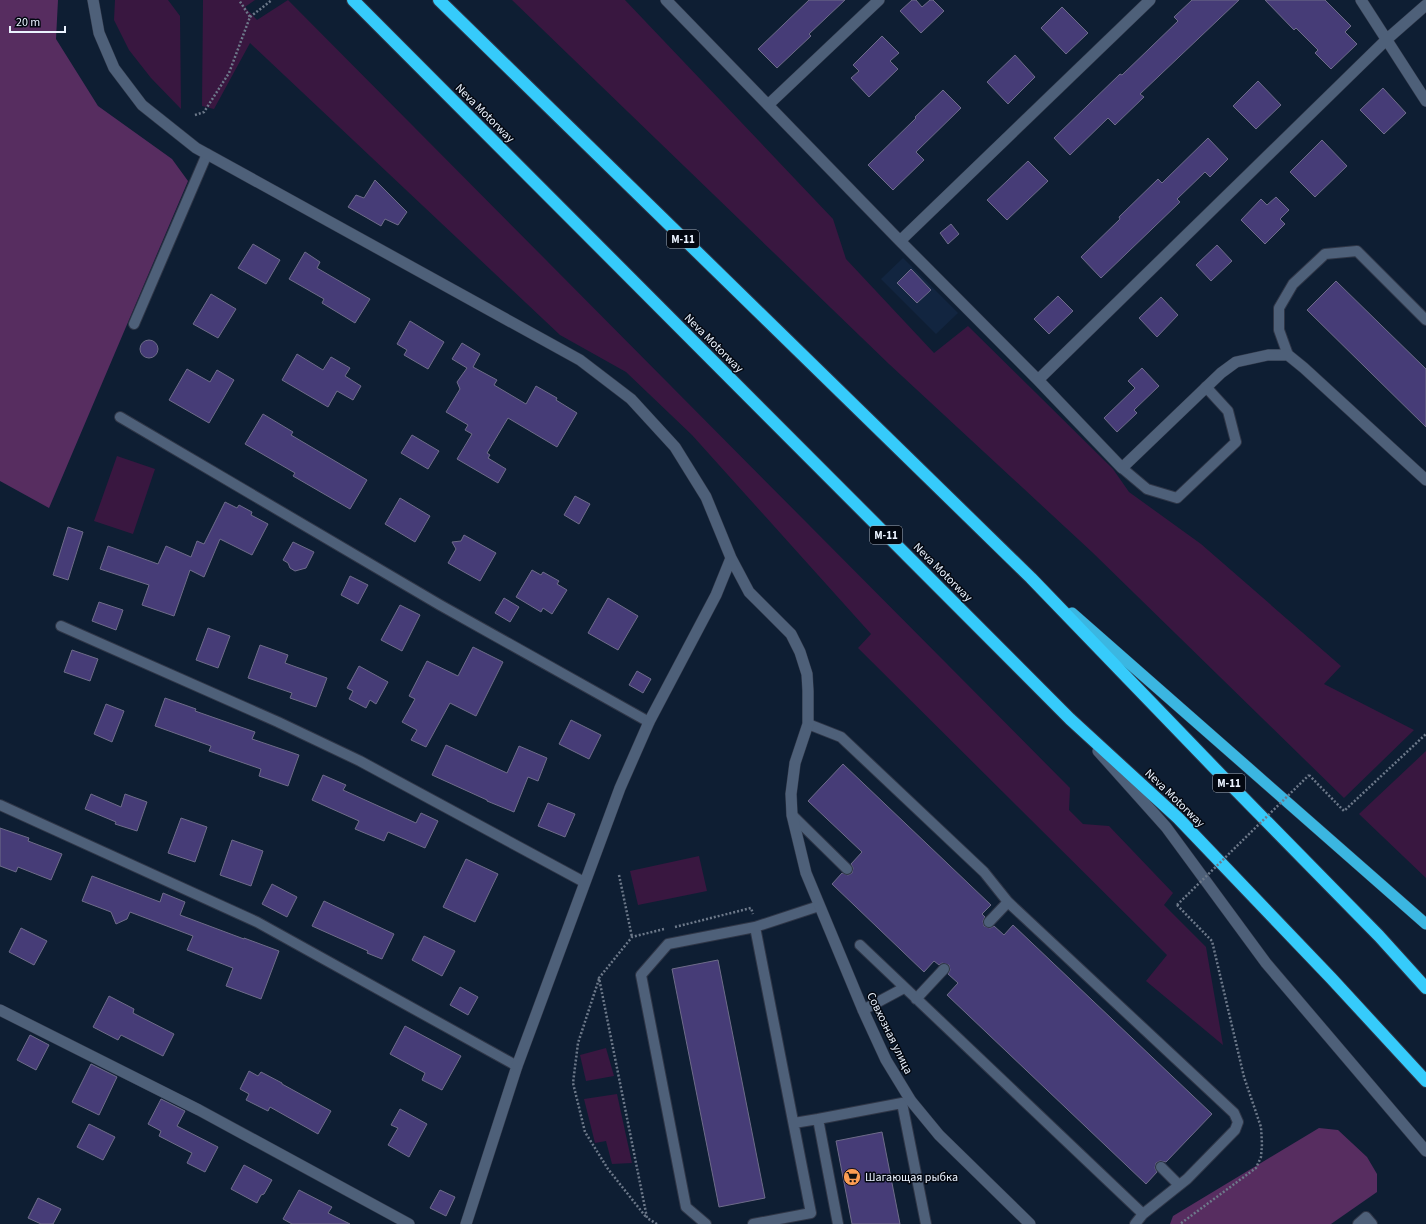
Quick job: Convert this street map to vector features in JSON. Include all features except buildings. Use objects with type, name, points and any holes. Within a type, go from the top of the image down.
[{"type":"highway","name":"Neva Motorway","points":[[353,0],[1070,720],[1178,818],[1331,978],[1426,1082]]},
{"type":"highway","name":"М-11","points":[[439,0],[1032,578],[1223,777],[1379,936],[1426,988]]},
{"type":"highway","points":[[1032,578],[1426,924]]},
{"type":"street","name":"Совхозная улица","points":[[93,0],[99,32],[114,68],[142,105],[196,148],[580,360],[631,399],[675,447],[706,497],[731,558],[749,592],[791,634],[800,652],[807,674],[808,724],[795,763],[791,794],[792,815],[806,873],[863,1010],[907,1102],[938,1135],[1030,1224]]},
{"type":"street","points":[[666,0],[900,241],[1038,380],[1122,468],[1221,373],[1236,362],[1268,355],[1288,355],[1426,480]]},
{"type":"street","points":[[768,105],[879,0]]},
{"type":"street","points":[[900,241],[1150,0]]},
{"type":"street","points":[[1361,0],[1426,101]]},
{"type":"street","points":[[1038,380],[1386,40],[1426,5]]},
{"type":"street","points":[[466,1224],[517,1066],[620,788],[650,722],[716,595],[731,558]]},
{"type":"street","points":[[1070,720],[1166,827],[1266,963],[1426,1151]]},
{"type":"street","points":[[0,1010],[199,1110],[409,1224]]},
{"type":"lane","points":[[134,324],[207,154]]},
{"type":"lane","points":[[1288,355],[1279,330],[1279,308],[1292,284],[1325,254],[1357,251],[1426,320]]},
{"type":"lane","points":[[1122,468],[1147,489],[1177,498],[1236,442],[1228,411],[1206,387]]},
{"type":"lane","points":[[120,417],[440,606],[650,722]]},
{"type":"lane","points":[[61,626],[278,722],[353,758],[584,882]]},
{"type":"lane","points":[[808,724],[841,737],[984,872],[1008,902],[1234,1113],[1238,1122],[1235,1130],[1187,1179],[1143,1214],[1135,1224]]},
{"type":"lane","points":[[0,805],[257,922],[517,1066]]},
{"type":"lane","points":[[792,815],[847,868]]},
{"type":"lane","points":[[989,922],[1008,902]]},
{"type":"lane","points":[[706,1224],[686,1207],[641,975],[668,944],[755,927],[820,906]]},
{"type":"lane","points":[[754,1224],[811,1213],[755,927]]},
{"type":"lane","points":[[860,945],[1143,1214]]},
{"type":"lane","points":[[916,999],[944,970]]},
{"type":"lane","points":[[863,1010],[904,988]]},
{"type":"lane","points":[[794,1123],[907,1102],[926,1224]]},
{"type":"lane","points":[[818,1119],[838,1224]]},
{"type":"lane","points":[[1161,1167],[1179,1185]]},
{"type":"lane","points":[[1358,1224],[1366,1217],[1372,1224]]},
{"type":"path","points":[[239,0],[250,17]]},
{"type":"path","points":[[195,115],[204,112],[229,73],[250,17],[272,0]]},
{"type":"path","points":[[1212,941],[1177,905],[1193,888],[1309,776],[1344,811],[1426,734]]},
{"type":"path","points":[[619,875],[632,937]]},
{"type":"path","points":[[599,978],[578,1043],[573,1083],[585,1132],[608,1169],[647,1218]]},
{"type":"shaded area","points":[[0,0],[58,0],[56,39],[98,106],[172,159],[188,181],[49,508],[0,481]]},
{"type":"shaded area","points":[[115,0],[168,0],[180,16],[181,109],[151,78],[129,50],[114,20]]},
{"type":"shaded area","points":[[203,0],[255,0],[245,7],[257,20],[288,0],[1070,788],[1069,810],[1083,824],[1109,826],[1173,893],[1164,905],[1206,947],[1223,1045],[1146,981],[1167,955],[858,648],[871,634],[692,435],[626,372],[560,335],[250,43],[214,109],[202,106]]},
{"type":"shaded area","points":[[512,0],[625,0],[833,219],[846,259],[934,353],[968,326],[1113,469],[1129,492],[1201,544],[1341,666],[1324,684],[1414,730],[1344,798],[1092,552],[889,364]]},
{"type":"shaded area","points":[[903,258],[958,313],[936,334],[881,279]]},
{"type":"shaded area","points":[[117,456],[155,469],[133,534],[94,521]]},
{"type":"shaded area","points":[[1426,751],[1426,878],[1359,814]]},
{"type":"shaded area","points":[[699,856],[707,891],[638,905],[630,871]]},
{"type":"shaded area","points":[[606,1048],[614,1076],[586,1081],[580,1055]]},
{"type":"shaded area","points":[[617,1094],[632,1163],[612,1164],[606,1141],[595,1143],[584,1099]]},
{"type":"shaded area","points":[[1319,1128],[1338,1130],[1367,1157],[1377,1174],[1377,1192],[1331,1224],[1170,1224],[1173,1216]]},
{"type":"place","name":"Шагающая рыбка","points":[[852,1177]]}]
